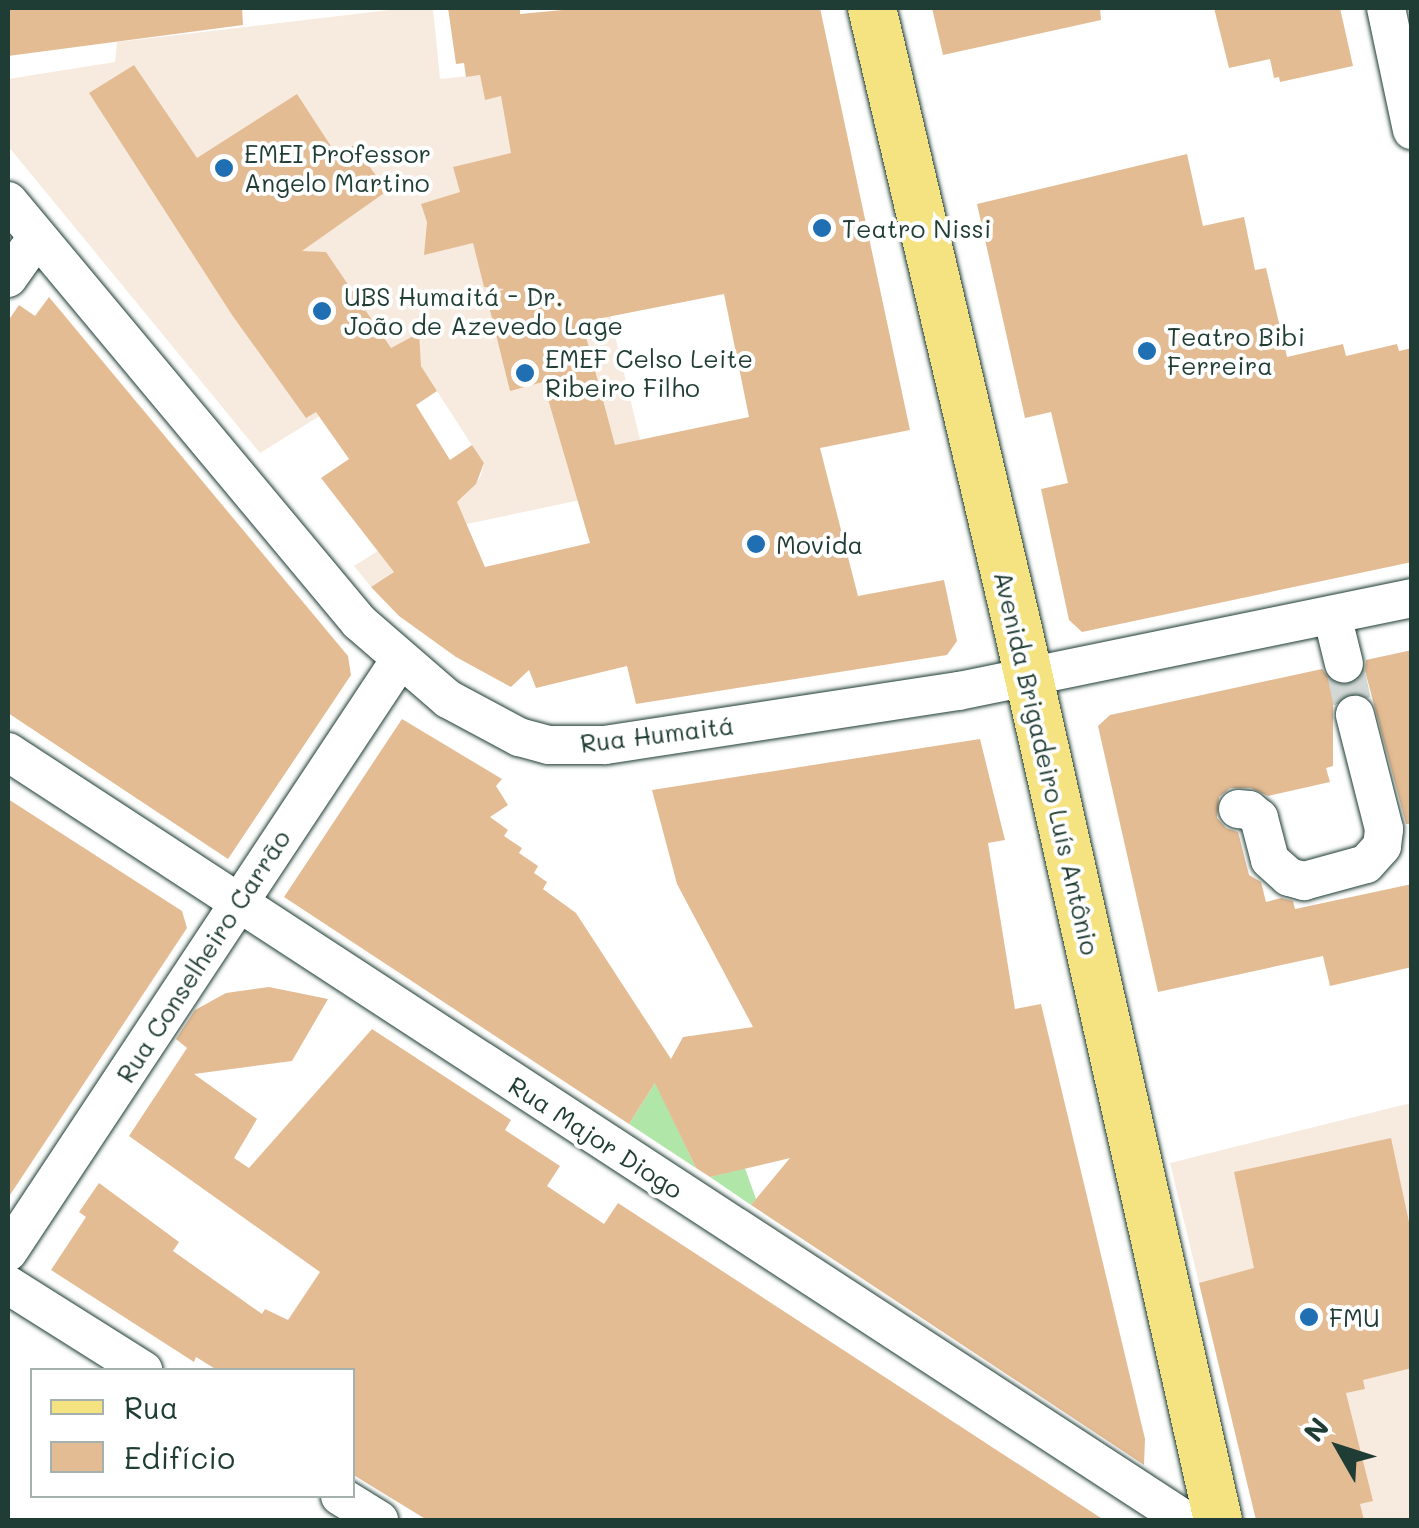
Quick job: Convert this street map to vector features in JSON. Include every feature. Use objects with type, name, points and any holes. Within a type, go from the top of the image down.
[{"type":"main road","name":"Avenida Brigadeiro Luís Antônio","points":[[872,8],[1028,676],[1218,1520]]},
{"type":"street","points":[[1386,8],[1412,130]]},
{"type":"street","name":"Rua Humaitá","points":[[8,202],[318,578],[399,661],[448,699],[519,738],[549,745],[605,745],[958,691],[1412,598]]},
{"type":"street","points":[[8,278],[37,237]]},
{"type":"street","points":[[1332,614],[1344,664]]},
{"type":"street","name":"Rua Conselheiro Carrão","points":[[8,1252],[399,661]]},
{"type":"street","points":[[1238,809],[1249,810],[1258,818],[1270,860],[1289,877],[1304,882],[1366,864],[1382,846],[1384,829],[1356,715]]},
{"type":"street","name":"Rua Major Diogo","points":[[8,752],[1185,1520]]},
{"type":"street","points":[[8,1285],[140,1368]]},
{"type":"street","points":[[343,1498],[379,1520]]},
{"type":"shaded area","points":[[433,8],[440,79],[480,75],[485,99],[501,96],[565,128],[651,485],[467,524],[371,587],[354,566],[462,498],[480,478],[484,464],[415,357],[260,453],[8,146],[8,79],[115,62],[117,42]]},
{"type":"shaded area","name":"FMU","points":[[1411,1103],[1411,1520],[1256,1520],[1170,1163]]},
{"type":"green space","points":[[662,1072],[668,1109],[696,1168],[629,1124]]},
{"type":"green space","points":[[745,1168],[756,1199],[751,1205],[710,1177]]},
{"type":"building","points":[[8,8],[242,8],[243,25],[8,56]]},
{"type":"building","points":[[448,8],[520,8],[520,14],[584,8],[820,8],[910,430],[820,448],[858,596],[944,580],[957,641],[947,655],[636,704],[627,666],[536,688],[529,670],[511,687],[456,657],[399,616],[371,587],[394,572],[321,478],[349,459],[316,412],[306,418],[232,315],[89,93],[134,65],[197,158],[297,94],[338,157],[354,145],[387,191],[302,251],[326,252],[391,348],[419,333],[421,366],[437,391],[416,405],[450,460],[472,445],[484,463],[476,484],[457,502],[485,567],[590,543],[543,382],[510,391],[487,298],[504,289],[484,287],[473,243],[424,255],[427,222],[421,204],[460,192],[453,167],[511,153],[501,96],[485,100],[480,75],[466,77],[464,63],[456,64]],"holes":[[[724,294],[749,417],[615,445],[582,322]]]},
{"type":"building","points":[[932,8],[1100,8],[1101,20],[943,55]]},
{"type":"building","points":[[1214,8],[1340,8],[1353,66],[1280,82],[1279,77],[1274,78],[1270,59],[1229,68]]},
{"type":"building","points":[[1187,154],[1203,226],[1244,217],[1255,270],[1266,268],[1287,357],[1343,344],[1346,356],[1397,344],[1399,351],[1412,348],[1412,562],[1082,632],[1069,620],[1041,489],[1068,483],[1051,412],[1025,418],[977,204]]},
{"type":"building","points":[[49,297],[348,656],[351,675],[228,859],[8,713],[8,321],[19,305],[35,316]]},
{"type":"building","points":[[1412,650],[1412,824],[1406,824],[1365,671],[1366,660]]},
{"type":"building","points":[[1322,669],[1333,683],[1333,766],[1326,768],[1330,782],[1268,796],[1251,788],[1230,788],[1219,797],[1217,818],[1226,828],[1238,832],[1249,875],[1261,882],[1266,902],[1281,898],[1293,901],[1295,909],[1412,884],[1412,967],[1330,986],[1323,956],[1158,992],[1098,726],[1110,715]]},
{"type":"building","points":[[402,719],[502,779],[496,786],[508,805],[490,817],[508,830],[504,836],[522,848],[519,853],[538,866],[534,873],[547,882],[543,889],[576,913],[671,1059],[683,1037],[753,1027],[677,884],[652,790],[980,739],[1005,840],[988,843],[1015,1009],[1041,1004],[1145,1439],[1144,1465],[751,1205],[790,1158],[710,1177],[696,1168],[655,1083],[629,1124],[284,897]]},
{"type":"building","points":[[8,799],[182,911],[187,928],[8,1198]]},
{"type":"building","points":[[269,987],[328,999],[292,1061],[194,1074],[257,1119],[234,1158],[249,1168],[372,1029],[511,1120],[505,1130],[560,1166],[547,1186],[604,1224],[618,1203],[1104,1520],[427,1520],[355,1476],[355,1368],[214,1368],[196,1357],[194,1362],[51,1270],[86,1217],[79,1212],[99,1183],[179,1242],[173,1251],[262,1314],[265,1309],[288,1320],[320,1272],[129,1136],[187,1048],[176,1039],[195,1010],[226,993]]},
{"type":"building","name":"FMU","points":[[1391,1138],[1412,1236],[1412,1368],[1363,1380],[1365,1389],[1346,1393],[1373,1501],[1360,1504],[1364,1520],[1256,1520],[1199,1283],[1254,1268],[1234,1172]]},
{"type":"tunnel","points":[[1344,664],[1355,715]]},
{"type":"place","name":"EMEI Professor Angelo Martino","points":[[224,168]]},
{"type":"place","name":"Teatro Nissi","points":[[822,228]]},
{"type":"place","name":"UBS Humaitá - Dr. João de Azevedo Lage","points":[[322,311]]},
{"type":"place","name":"Teatro Bibi Ferreira","points":[[1147,351]]},
{"type":"place","name":"EMEF Celso Leite Ribeiro Filho","points":[[525,373]]},
{"type":"place","name":"Movida","points":[[756,544]]},
{"type":"place","name":"FMU","points":[[1309,1317]]}]
